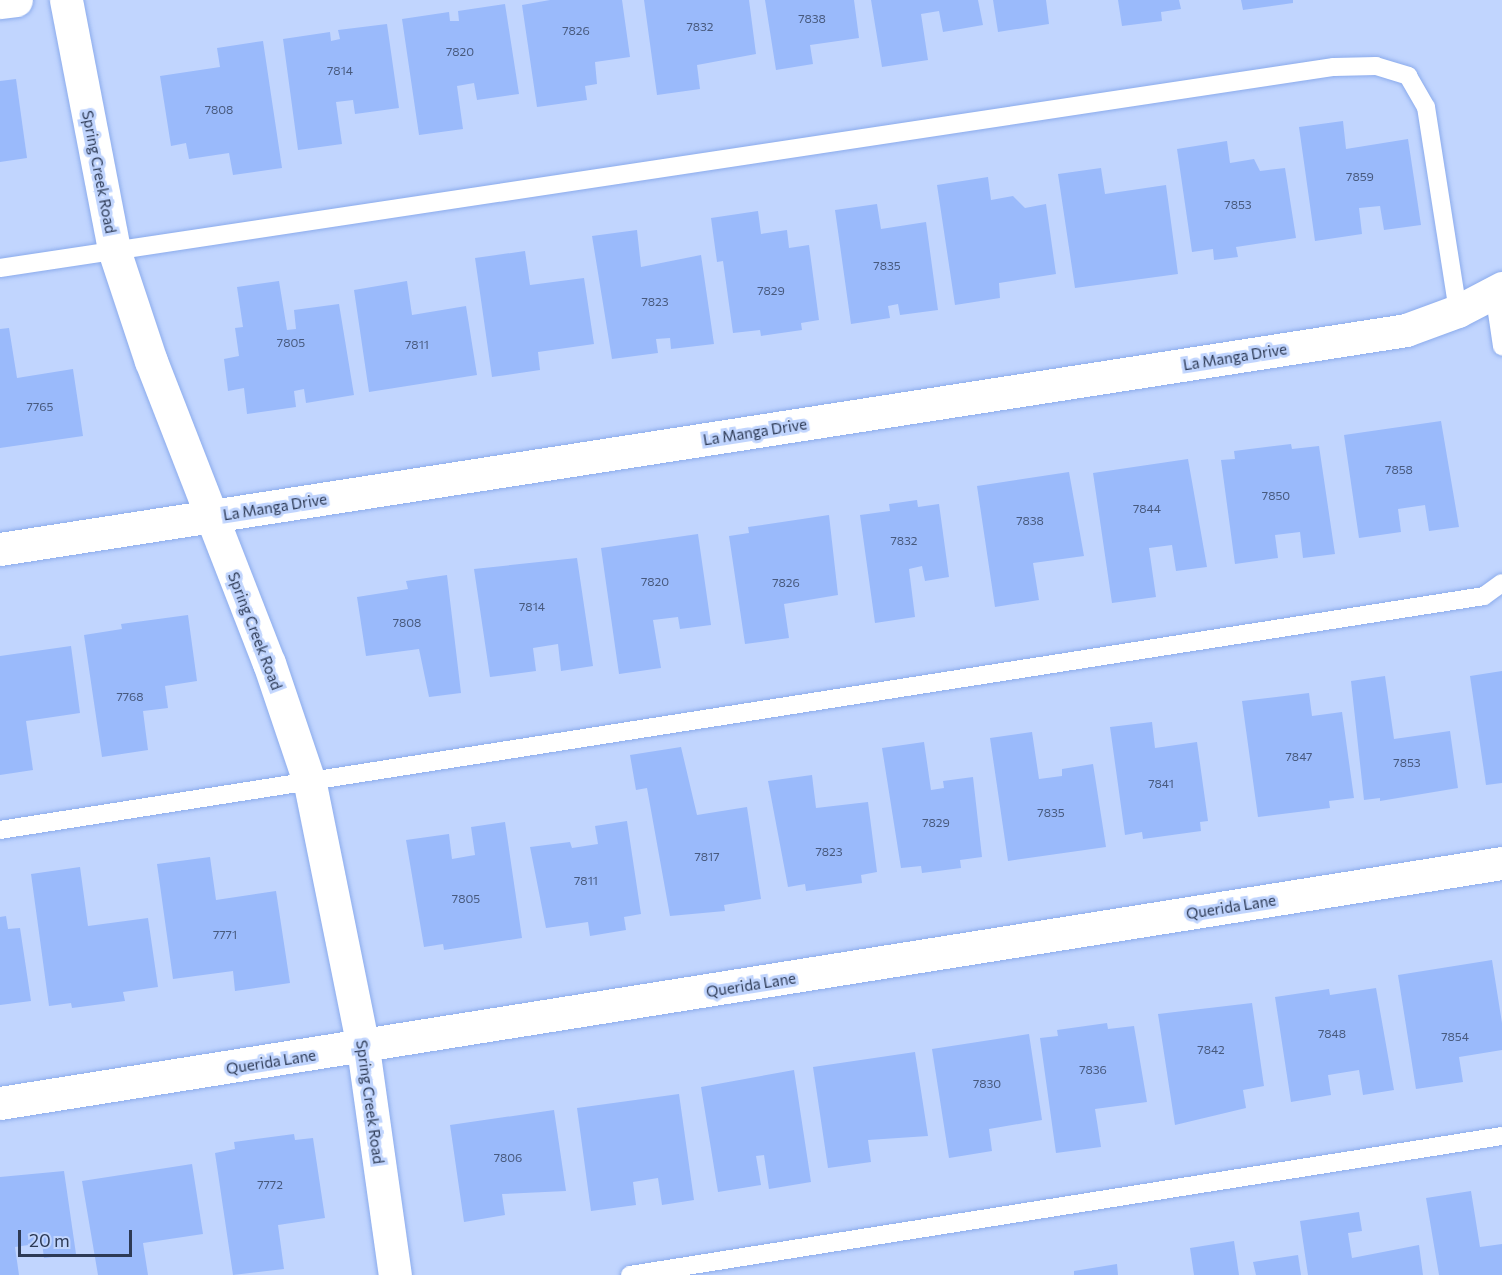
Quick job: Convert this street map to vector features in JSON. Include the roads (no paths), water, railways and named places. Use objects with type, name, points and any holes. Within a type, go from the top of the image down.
[{"type":"street","points":[[0,2],[16,0]]},
{"type":"street","name":"Spring Creek Road","points":[[66,0],[114,250],[151,361],[269,663],[310,784],[363,1048],[395,1275]]},
{"type":"street","name":"La Manga Drive","points":[[0,549],[1406,330],[1458,311],[1498,290]]},
{"type":"street","name":"Querida Lane","points":[[0,1103],[363,1048],[1502,863]]},
{"type":"lane","points":[[0,268],[1334,67],[1376,66],[1408,76],[1426,107],[1458,311]]},
{"type":"lane","points":[[1498,290],[1502,346]]},
{"type":"lane","points":[[0,830],[310,784],[1484,596],[1502,583]]},
{"type":"lane","points":[[630,1275],[1502,1136]]}]
